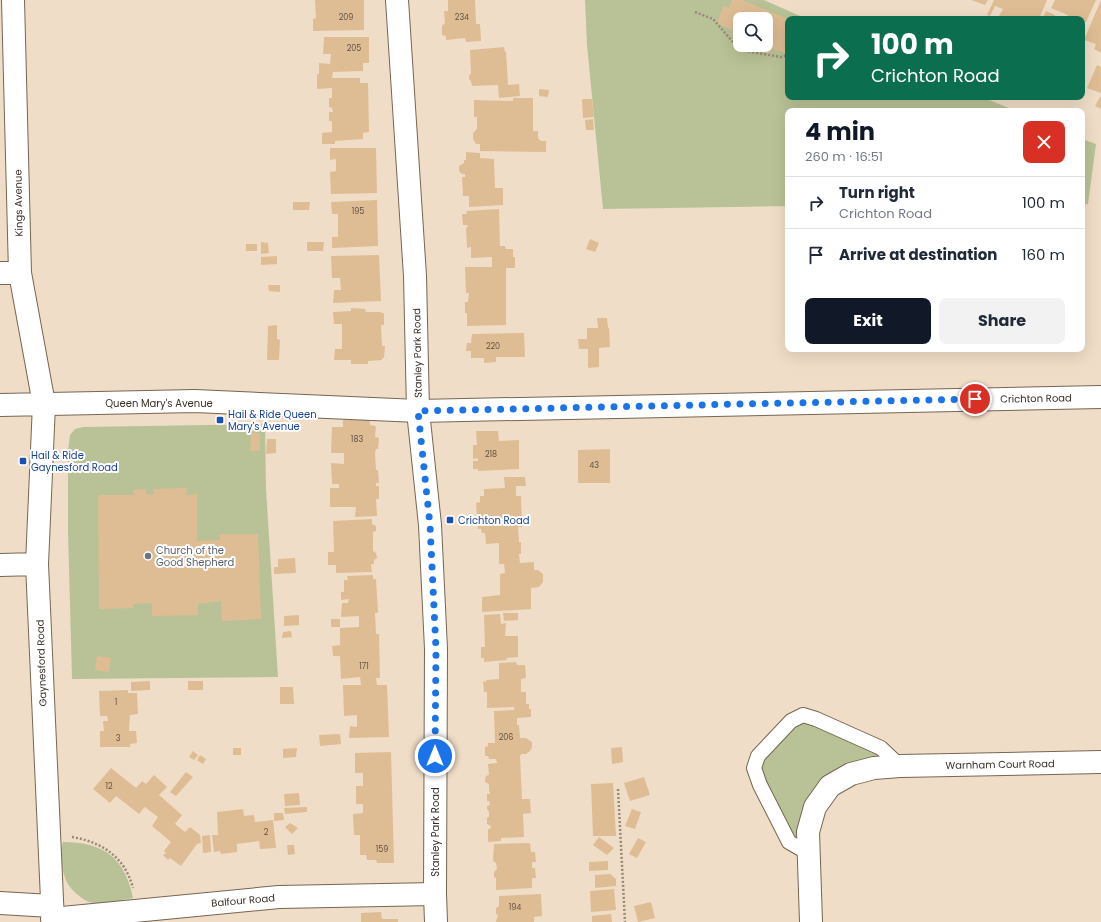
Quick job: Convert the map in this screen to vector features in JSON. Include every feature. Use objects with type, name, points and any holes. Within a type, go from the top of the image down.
[{"type":"street","name":"Kings Avenue","points":[[13,0],[10,273],[44,404]]},
{"type":"street","name":"Stanley Park Road","points":[[397,0],[415,276],[418,411],[430,525],[436,649],[436,922]]},
{"type":"street","name":"Crichton Road","points":[[418,411],[1101,397]]},
{"type":"street","name":"Queen Mary's Avenue","points":[[0,405],[195,401],[418,411]]},
{"type":"street","name":"Gaynesford Road","points":[[44,404],[37,564],[52,916]]},
{"type":"street","points":[[0,565],[37,564]]},
{"type":"street","name":"Warnham Court Road","points":[[812,922],[808,832],[815,807],[830,786],[851,774],[874,768],[900,766],[1101,762]]},
{"type":"street","name":"Balfour Road","points":[[0,904],[52,916],[279,897],[435,894]]},
{"type":"lane","points":[[808,854],[790,842],[760,785],[754,768],[758,756],[791,721],[803,715],[816,719],[881,748],[900,766]]},
{"type":"path","points":[[695,12],[713,19],[732,41],[746,51],[781,58],[785,56]]},
{"type":"path","points":[[618,789],[625,922]]},
{"type":"path","points":[[48,835],[84,839],[115,855],[129,873],[137,910]]},
{"type":"green space","points":[[585,0],[764,0],[800,16],[785,16],[785,100],[989,100],[1009,108],[785,108],[785,206],[603,209],[587,45]]},
{"type":"green space","points":[[1085,140],[1096,144],[1088,204],[1085,204]]},
{"type":"green space","points":[[265,424],[266,489],[278,677],[72,679],[68,532],[68,451],[70,435],[75,429],[83,427]]},
{"type":"green space","points":[[804,719],[880,751],[890,763],[829,781],[804,848],[792,838],[759,767],[762,760],[792,725]]},
{"type":"green space","points":[[63,842],[90,845],[101,849],[110,855],[124,872],[133,898],[105,903],[94,903],[86,901],[77,894],[70,887],[64,875],[61,857]]},
{"type":"building","points":[[315,0],[364,0],[364,30],[313,31],[313,19],[316,18]]},
{"type":"building","points":[[448,0],[475,0],[476,24],[480,24],[481,41],[466,42],[465,38],[446,40],[446,36],[442,35],[442,26],[445,23],[444,11],[448,11]]},
{"type":"building","points":[[732,0],[742,0],[771,12],[733,12],[733,31],[717,23],[724,6],[729,8]]},
{"type":"building","points":[[971,0],[988,0],[985,5]]},
{"type":"building","points":[[994,0],[1047,0],[1040,16],[999,16],[1003,9],[995,6],[990,16],[987,15]]},
{"type":"building","points":[[1055,0],[1096,0],[1086,22],[1085,16],[1068,16],[1051,8]]},
{"type":"building","points":[[1101,0],[1101,53],[1094,49],[1096,44],[1085,40]]},
{"type":"building","points":[[1046,11],[1055,15],[1054,16],[1044,16]]},
{"type":"building","points":[[773,13],[785,18],[785,53],[773,49]]},
{"type":"building","points":[[324,37],[369,37],[369,63],[363,63],[363,71],[333,72],[332,78],[360,78],[360,83],[368,83],[369,132],[363,133],[363,139],[335,141],[335,144],[322,144],[322,133],[332,132],[332,121],[329,121],[329,112],[333,112],[332,108],[329,107],[329,98],[332,98],[332,88],[317,89],[319,63],[330,64],[331,54],[323,54]]},
{"type":"building","points":[[504,47],[506,52],[508,85],[519,84],[520,96],[499,98],[498,85],[472,86],[469,79],[471,73],[470,50]]},
{"type":"building","points":[[1097,65],[1101,67],[1101,93],[1087,88]]},
{"type":"building","points":[[539,89],[549,90],[548,97],[539,96]]},
{"type":"building","points":[[1101,97],[1101,109],[1095,106]]},
{"type":"building","points":[[513,98],[533,98],[533,131],[538,131],[538,138],[541,141],[546,141],[546,152],[480,151],[480,144],[476,144],[473,139],[473,133],[477,129],[477,117],[474,117],[474,100],[513,101]]},
{"type":"building","points":[[582,99],[592,99],[594,117],[583,118]]},
{"type":"building","points":[[593,119],[594,130],[586,130],[585,120]]},
{"type":"building","points":[[330,148],[376,148],[377,193],[331,194],[330,172],[336,171],[336,159],[330,160]]},
{"type":"building","points":[[466,152],[480,153],[480,158],[494,159],[495,188],[503,188],[503,205],[469,207],[469,196],[463,196],[462,177],[465,177],[465,174],[462,174],[459,171],[459,166],[464,163],[464,160],[466,160]]},
{"type":"building","points":[[377,200],[378,246],[332,248],[332,237],[338,237],[338,214],[332,214],[331,202]]},
{"type":"building","points":[[293,202],[310,202],[309,210],[293,210]]},
{"type":"building","points":[[499,209],[500,246],[505,246],[506,249],[513,249],[513,257],[515,257],[515,268],[506,268],[506,325],[467,326],[465,302],[468,302],[469,293],[466,293],[465,267],[492,267],[492,257],[471,258],[471,247],[467,248],[466,228],[468,227],[467,225],[463,225],[462,214],[467,214],[466,211]]},
{"type":"building","points":[[590,239],[599,243],[595,252],[586,249]]},
{"type":"building","points":[[261,242],[268,243],[269,253],[261,254]]},
{"type":"building","points":[[307,242],[324,242],[323,251],[307,251]]},
{"type":"building","points":[[246,244],[257,244],[257,251],[246,251]]},
{"type":"building","points":[[379,255],[381,301],[333,303],[334,290],[341,290],[340,278],[332,278],[331,256]]},
{"type":"building","points":[[277,256],[277,264],[261,265],[261,257]]},
{"type":"building","points":[[268,285],[280,285],[280,292],[269,291]]},
{"type":"building","points":[[351,308],[365,309],[366,312],[384,313],[384,325],[381,325],[382,346],[385,346],[384,358],[382,358],[382,360],[368,361],[368,364],[351,364],[351,360],[334,360],[335,349],[342,349],[342,324],[334,324],[333,312],[351,311]]},
{"type":"building","points":[[597,318],[607,318],[610,347],[599,348],[599,367],[588,368],[588,349],[579,349],[578,339],[587,339],[587,328],[598,328]]},
{"type":"building","points":[[277,325],[277,339],[280,340],[279,360],[267,360],[268,326]]},
{"type":"building","points":[[524,333],[525,357],[496,357],[496,362],[484,363],[484,358],[471,358],[471,351],[466,351],[467,343],[471,343],[472,334]]},
{"type":"building","points":[[370,419],[370,425],[376,426],[375,437],[379,438],[378,449],[376,449],[375,453],[376,470],[378,470],[379,483],[376,483],[376,486],[379,486],[379,499],[376,499],[377,516],[355,517],[356,507],[330,507],[330,488],[339,488],[339,484],[332,484],[331,463],[344,464],[344,453],[331,453],[332,427],[343,427],[343,420]]},
{"type":"building","points":[[476,431],[498,431],[499,441],[519,440],[519,469],[478,471],[478,469],[473,469],[473,461],[478,461],[478,458],[473,459],[473,445],[477,445]]},
{"type":"building","points":[[251,433],[260,433],[260,451],[250,451]]},
{"type":"building","points":[[267,439],[276,439],[276,453],[266,454]]},
{"type":"building","points":[[610,449],[610,483],[578,483],[578,450]]},
{"type":"building","points":[[504,477],[525,477],[526,486],[516,486],[516,496],[521,496],[522,527],[518,527],[519,542],[521,542],[521,554],[519,554],[520,563],[534,562],[534,570],[538,570],[543,574],[543,582],[539,587],[531,588],[531,609],[482,612],[482,597],[500,595],[500,574],[505,573],[504,564],[499,564],[499,543],[486,544],[485,533],[482,533],[481,529],[478,529],[477,518],[481,517],[481,515],[477,515],[476,503],[480,502],[480,496],[484,496],[484,489],[505,488]]},
{"type":"building","name":"Church of the Good Shepherd","points":[[187,488],[186,495],[197,494],[197,541],[220,540],[220,534],[258,534],[261,619],[222,621],[221,601],[198,604],[198,615],[152,616],[152,603],[133,604],[133,608],[99,609],[98,495],[134,495],[133,490],[146,489],[146,494],[154,494],[153,489]]},
{"type":"building","points":[[372,519],[372,524],[376,526],[376,531],[373,532],[373,551],[376,553],[377,558],[374,560],[374,564],[371,564],[372,572],[336,573],[336,565],[328,565],[328,552],[334,552],[333,521]]},
{"type":"building","points":[[295,558],[296,573],[274,574],[274,567],[278,567],[278,559]]},
{"type":"building","points":[[373,575],[373,579],[376,579],[378,613],[375,613],[376,634],[379,634],[380,678],[376,678],[377,685],[387,685],[389,737],[349,738],[350,726],[357,727],[357,715],[344,716],[343,685],[361,685],[360,677],[341,679],[340,656],[333,656],[332,646],[340,645],[340,628],[359,627],[359,616],[341,617],[342,603],[348,603],[349,599],[341,600],[341,592],[344,592],[344,580],[348,580],[347,576]]},
{"type":"building","points":[[503,613],[518,613],[518,620],[504,621]]},
{"type":"building","points":[[500,614],[501,624],[506,623],[505,636],[518,636],[518,657],[506,658],[507,660],[484,662],[484,658],[481,658],[481,647],[485,647],[484,615]]},
{"type":"building","points":[[299,615],[299,625],[284,626],[284,616]]},
{"type":"building","points":[[331,619],[340,619],[340,627],[331,627]]},
{"type":"building","points":[[291,631],[292,637],[282,638],[283,632]]},
{"type":"building","points":[[97,656],[111,658],[109,672],[95,670]]},
{"type":"building","points":[[516,662],[517,665],[525,665],[526,678],[521,679],[521,692],[526,692],[526,704],[529,704],[529,709],[531,709],[531,717],[517,718],[517,725],[519,725],[520,738],[526,738],[532,742],[530,751],[526,754],[521,754],[520,757],[522,799],[530,799],[531,813],[523,814],[524,837],[501,838],[501,841],[488,842],[488,829],[490,829],[491,826],[487,824],[489,812],[487,806],[490,805],[489,801],[487,801],[487,794],[490,794],[489,784],[485,782],[485,780],[486,776],[489,775],[488,764],[497,763],[496,759],[489,759],[488,756],[485,756],[485,747],[488,746],[488,743],[495,743],[494,711],[514,710],[514,707],[487,708],[487,692],[484,692],[483,681],[486,682],[486,680],[499,679],[499,663]]},
{"type":"building","points":[[150,681],[150,690],[131,691],[131,682]]},
{"type":"building","points":[[188,681],[203,681],[203,690],[188,690]]},
{"type":"building","points":[[280,687],[293,687],[294,704],[280,704]]},
{"type":"building","points":[[128,690],[128,693],[137,693],[138,714],[130,715],[129,731],[136,731],[137,743],[130,744],[130,747],[100,747],[100,731],[104,731],[103,721],[108,721],[107,716],[100,716],[99,691]]},
{"type":"building","points":[[340,734],[341,744],[320,746],[319,735]]},
{"type":"building","points":[[622,747],[623,762],[612,764],[611,748]]},
{"type":"building","points":[[233,748],[241,748],[241,755],[233,755]]},
{"type":"building","points":[[297,748],[296,757],[283,758],[283,749]]},
{"type":"building","points":[[193,751],[198,755],[194,760],[189,757]]},
{"type":"building","points":[[391,752],[394,863],[377,863],[376,860],[367,860],[366,855],[360,855],[360,835],[354,835],[353,814],[363,813],[363,804],[356,804],[356,786],[363,786],[363,773],[355,773],[355,753]]},
{"type":"building","points":[[200,755],[206,759],[203,764],[197,760]]},
{"type":"building","points":[[111,768],[136,788],[142,781],[146,784],[154,775],[167,787],[159,795],[182,815],[175,824],[185,832],[190,827],[200,835],[201,843],[197,844],[181,866],[170,858],[168,860],[163,855],[166,853],[164,851],[171,842],[152,826],[158,817],[145,807],[139,814],[116,796],[110,803],[93,789]]},
{"type":"building","points":[[186,772],[193,777],[176,796],[170,792]]},
{"type":"building","points":[[644,777],[650,795],[630,801],[624,783]]},
{"type":"building","points":[[613,783],[616,836],[593,836],[591,784]]},
{"type":"building","points":[[299,793],[300,805],[285,806],[284,794]]},
{"type":"building","points":[[307,807],[307,812],[285,814],[284,808]]},
{"type":"building","points":[[243,809],[244,816],[254,815],[255,822],[273,820],[276,848],[260,849],[259,841],[237,844],[237,852],[221,854],[220,851],[214,852],[212,835],[218,835],[217,812]]},
{"type":"building","points":[[632,809],[641,812],[635,829],[625,826]]},
{"type":"building","points":[[274,813],[283,813],[284,820],[274,821]]},
{"type":"building","points":[[290,823],[298,828],[292,834],[285,827]]},
{"type":"building","points":[[210,835],[211,852],[203,853],[202,836]]},
{"type":"building","points":[[599,837],[614,848],[607,855],[593,845]]},
{"type":"building","points":[[638,838],[646,842],[637,858],[629,854]]},
{"type":"building","points":[[530,843],[531,852],[535,852],[536,862],[532,862],[532,868],[535,868],[536,878],[532,878],[532,888],[496,890],[496,878],[494,877],[494,872],[497,869],[496,863],[493,861],[494,844]]},
{"type":"building","points":[[287,845],[294,845],[295,854],[288,855]]},
{"type":"building","points":[[608,861],[608,870],[589,871],[589,862]]},
{"type":"building","points":[[610,874],[616,879],[616,886],[595,888],[595,875]]},
{"type":"building","points":[[614,889],[616,910],[591,912],[590,891]]},
{"type":"building","points":[[541,894],[542,916],[534,917],[534,922],[496,922],[498,915],[496,914],[496,908],[499,906],[499,896]]},
{"type":"building","points":[[651,902],[655,918],[638,922],[634,906]]},
{"type":"building","points":[[381,912],[382,919],[398,919],[398,922],[361,922],[361,913]]},
{"type":"building","points":[[611,914],[612,922],[592,922],[592,916]]},
{"type":"place","name":"Hail & Ride Queen Mary's Avenue","points":[[220,420]]},
{"type":"place","name":"Hail & Ride Gaynesford Road","points":[[23,461]]},
{"type":"place","name":"Crichton Road","points":[[450,520]]},
{"type":"place","name":"Church of the Good Shepherd","points":[[148,556]]},
{"type":"route","points":[[435,756],[436,649],[430,525],[418,411],[975,399]]}]
